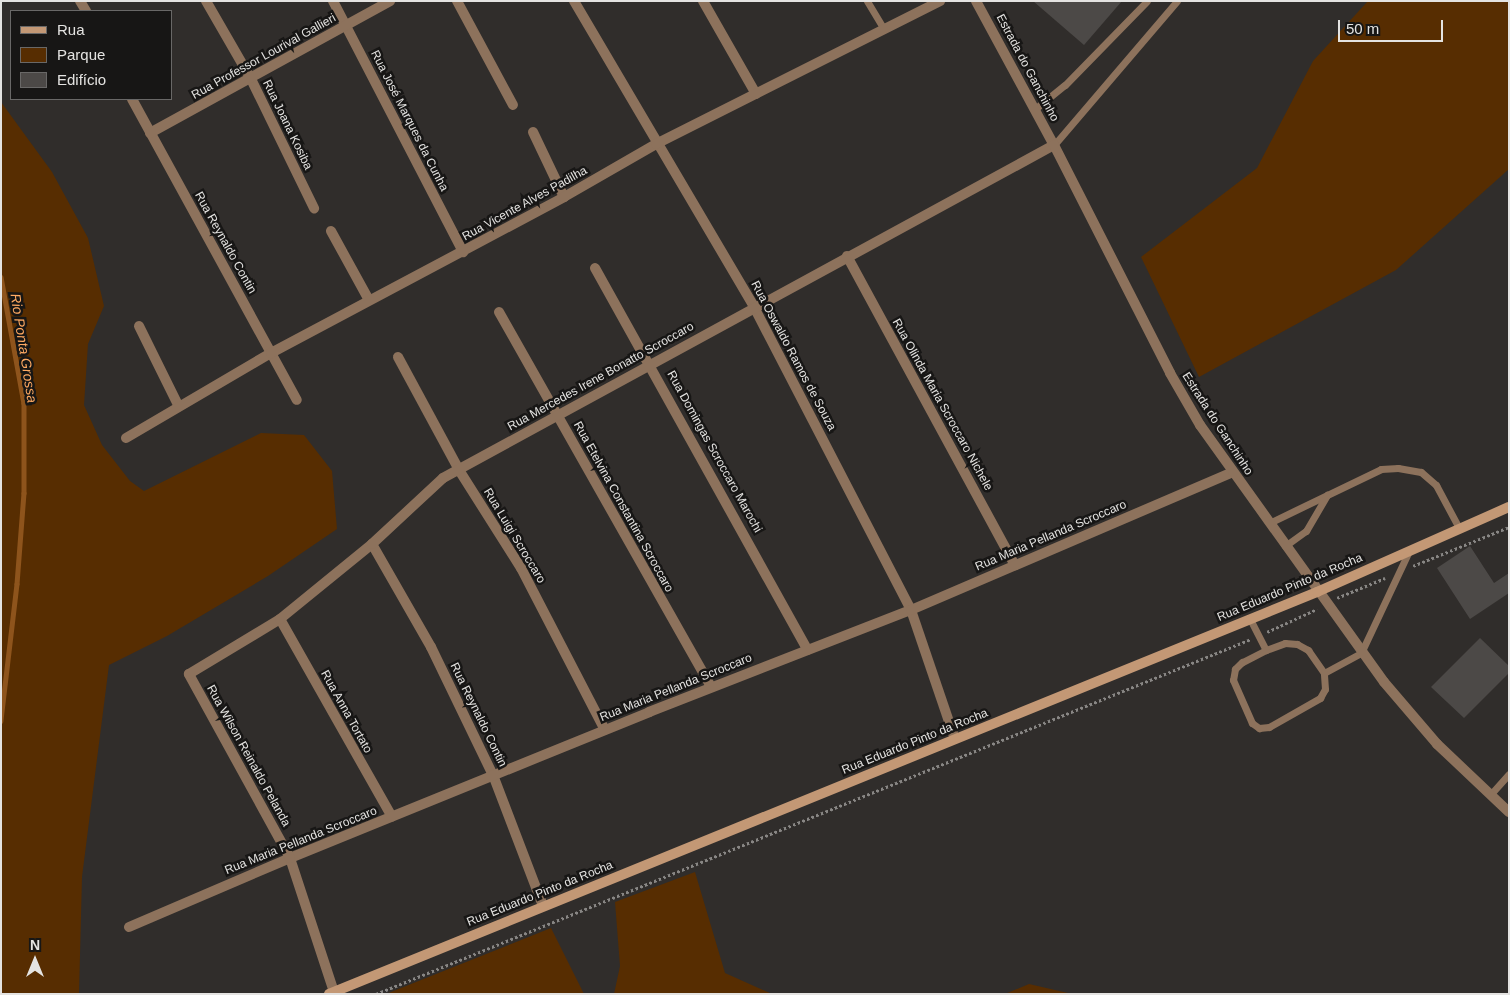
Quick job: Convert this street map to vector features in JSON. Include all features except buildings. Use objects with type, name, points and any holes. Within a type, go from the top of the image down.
[{"type":"main road","name":"Rua Eduardo Pinto da Rocha","points":[[332,993],[1317,592],[1509,507]]},
{"type":"street","name":"Rua Joana Kosiba","points":[[206,1],[251,80],[314,208]]},
{"type":"street","name":"Rua José Marques da Cunha","points":[[333,1],[463,252]]},
{"type":"street","name":"Rua Professor Lourival Gallieri","points":[[150,133],[251,80],[390,1]]},
{"type":"street","points":[[457,1],[513,105]]},
{"type":"street","name":"Rua Oswaldo Ramos de Souza","points":[[574,1],[656,144],[754,307],[911,610],[955,739]]},
{"type":"street","points":[[703,1],[756,94]]},
{"type":"street","name":"Rua Vicente Alves Padilha","points":[[126,438],[178,405],[271,353],[564,198],[656,144],[940,1]]},
{"type":"street","name":"Estrada do Ganchinho","points":[[976,1],[1054,145],[1170,373],[1233,472],[1361,653],[1414,718],[1509,812]]},
{"type":"street","name":"Rua Reynaldo Contin","points":[[133,100],[297,400]]},
{"type":"street","points":[[533,132],[564,198]]},
{"type":"street","name":"Rua Mercedes Irene Bonatto Scroccaro","points":[[189,674],[280,619],[372,544],[443,478],[847,256],[1054,145]]},
{"type":"street","points":[[331,231],[369,300]]},
{"type":"street","name":"Rua Olinda Maria Scroccaro Nichele","points":[[847,256],[1016,565]]},
{"type":"street","name":"Rua Domingas Scroccaro Marochi","points":[[595,268],[651,364],[808,650]]},
{"type":"street","name":"Rua Etelvina Constantina Scroccaro","points":[[498,312],[711,687]]},
{"type":"street","points":[[139,326],[178,405]]},
{"type":"street","name":"Rua Luigi Scroccaro","points":[[398,357],[459,470],[521,568],[605,730]]},
{"type":"street","name":"Rua Maria Pellanda Scroccaro","points":[[128,928],[290,858],[494,775],[711,687],[911,610],[1233,472]]},
{"type":"street","name":"Rua Reynaldo Contin","points":[[372,544],[431,647],[494,775],[543,906]]},
{"type":"street","name":"Rua Anna Tortato","points":[[280,619],[392,817]]},
{"type":"street","name":"Rua Wilson Reinaldo Pelanda","points":[[189,674],[290,858],[332,993]]},
{"type":"lane","points":[[867,1],[884,29]]},
{"type":"lane","points":[[1035,109],[1065,85],[1147,1]]},
{"type":"lane","points":[[1054,145],[1177,1]]},
{"type":"lane","points":[[1269,523],[1381,469],[1398,468],[1421,472],[1436,484],[1459,528]]},
{"type":"lane","points":[[1285,546],[1308,528],[1328,495]]},
{"type":"lane","points":[[1324,673],[1361,653],[1409,550]]},
{"type":"lane","points":[[1250,619],[1266,650]]},
{"type":"lane","points":[[1285,644],[1297,644],[1308,650],[1324,673],[1325,689],[1320,698],[1269,727],[1259,728],[1252,723],[1233,680],[1235,669],[1242,662],[1266,650],[1285,644]]},
{"type":"lane","points":[[1490,795],[1509,774]]},
{"type":"path","points":[[1337,598],[1509,527]]},
{"type":"path","points":[[376,994],[1259,636],[1318,608]]},
{"type":"green space","points":[[1368,1],[1509,1],[1509,169],[1396,270],[1199,377],[1141,257],[1257,168],[1313,61]]},
{"type":"green space","points":[[1,102],[52,172],[88,238],[104,306],[88,344],[84,405],[102,445],[130,481],[144,491],[261,433],[304,435],[332,471],[337,529],[268,576],[167,636],[109,665],[82,877],[79,994],[1,994]]},
{"type":"green space","points":[[695,872],[725,973],[772,994],[614,994],[620,966],[615,902]]},
{"type":"green space","points":[[551,928],[584,994],[386,994]]},
{"type":"green space","points":[[1029,984],[1068,993],[1068,994],[1005,994]]},
{"type":"waterway","name":"Rio Ponta Grossa","points":[[1,277],[24,403],[24,493],[17,584],[1,721]]}]
